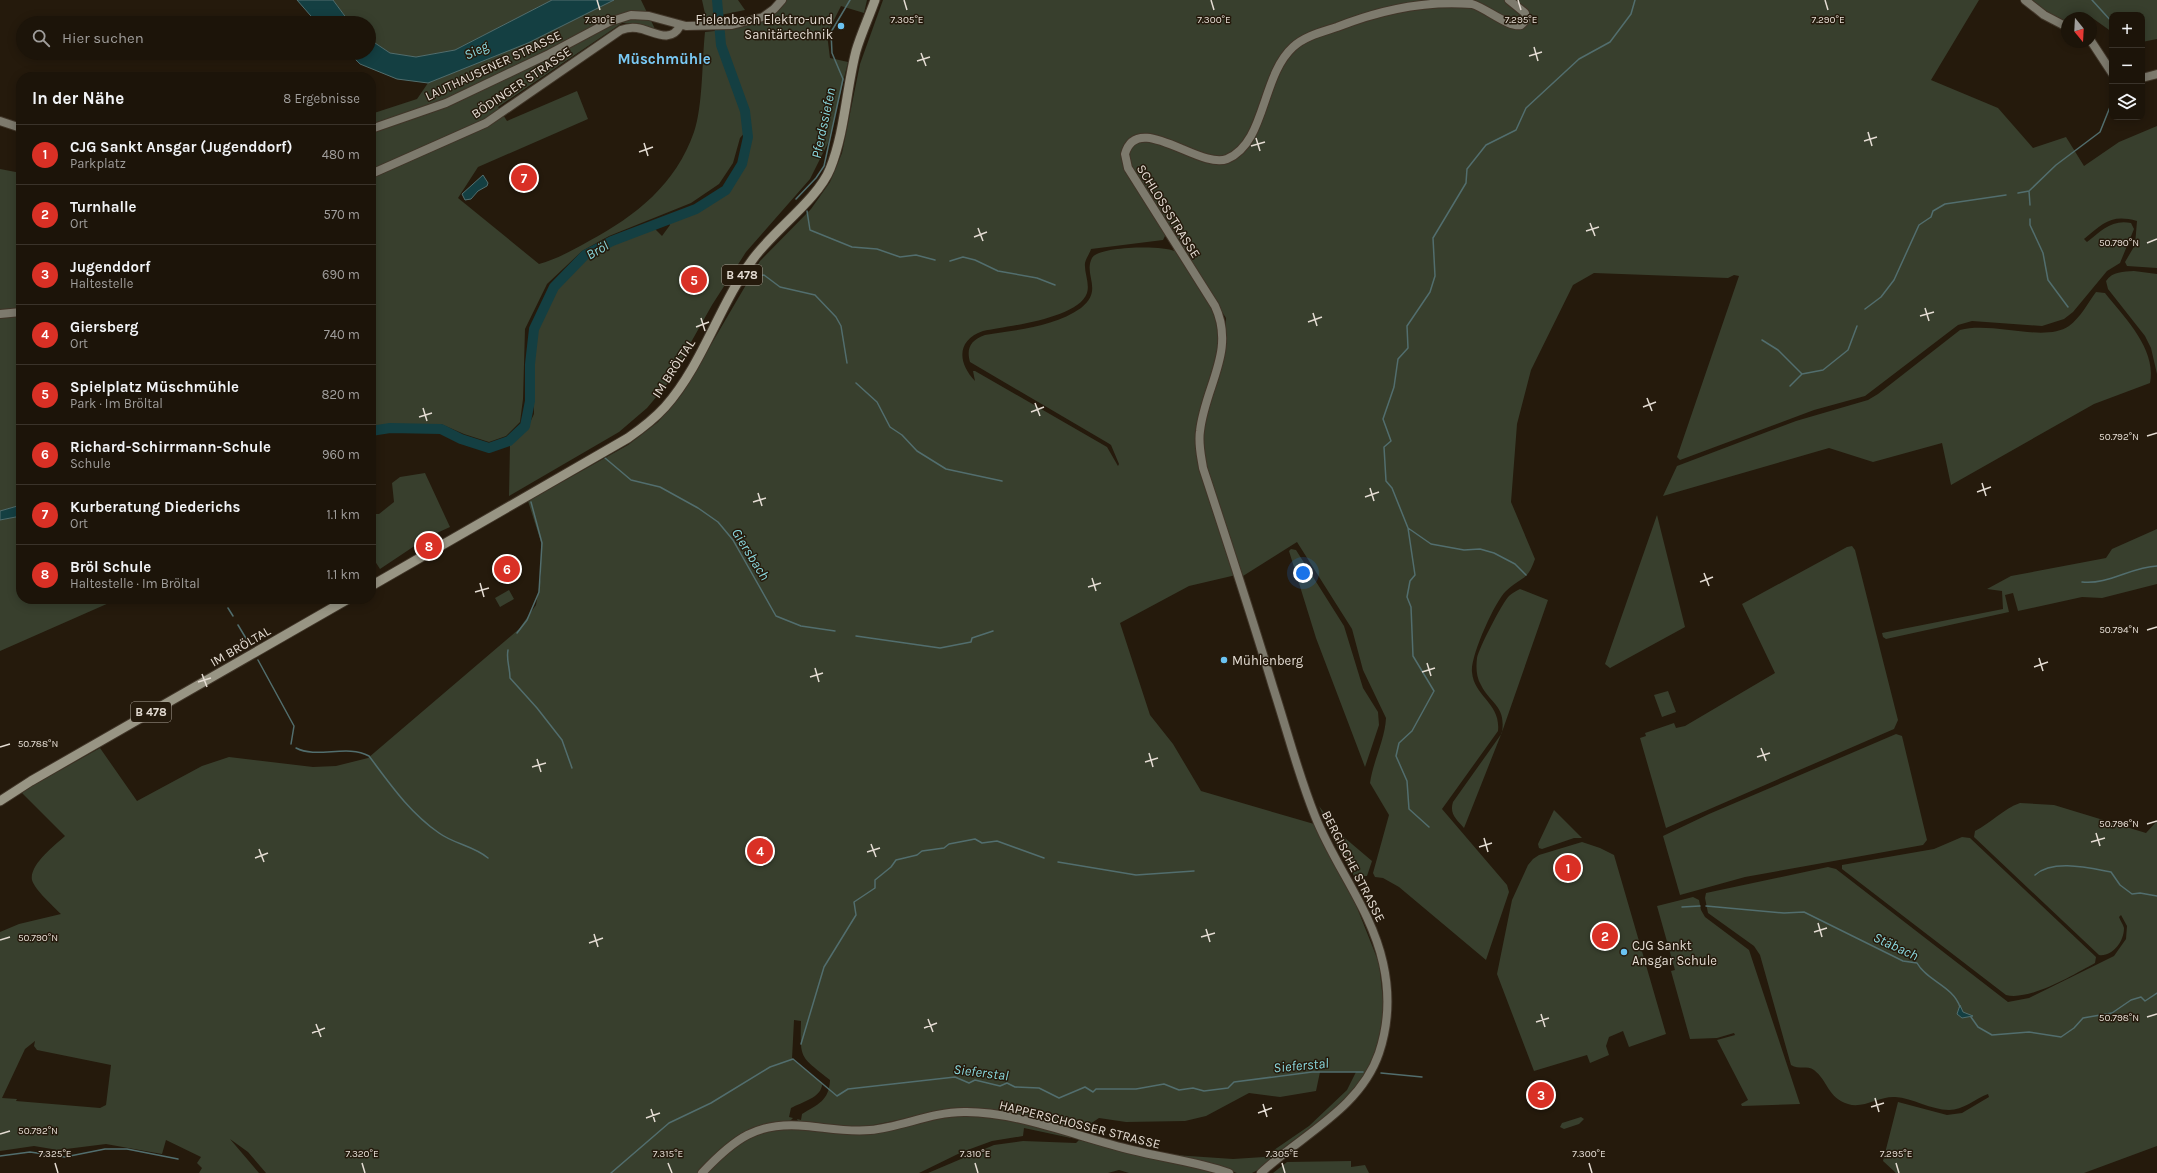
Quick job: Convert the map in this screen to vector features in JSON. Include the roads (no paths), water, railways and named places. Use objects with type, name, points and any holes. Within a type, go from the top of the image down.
[{"type":"main road","name":"LAUTHAUSENER STRASSE","points":[[376,127],[446,103],[549,54],[609,22],[631,15],[649,16],[680,26],[704,27],[732,25],[763,17],[774,9],[782,0]]},
{"type":"main road","name":"IM BRÖLTAL","points":[[376,583],[628,438],[652,420],[665,406],[689,372],[737,283],[754,258],[819,187],[830,170],[856,51],[876,0]]},
{"type":"main road","name":"SCHLOSSSTRASSE","points":[[1238,575],[1203,468],[1199,447],[1203,415],[1222,347],[1223,332],[1221,319],[1215,306],[1127,166],[1124,157],[1127,147],[1136,139],[1146,137],[1209,159],[1225,160],[1236,154],[1249,138],[1258,121],[1268,87],[1276,69],[1290,51],[1301,41],[1384,8],[1418,1],[1469,3],[1487,10],[1512,25],[1521,25],[1526,20],[1525,13],[1509,0]]},
{"type":"main road","points":[[2025,0],[2044,15],[2061,24]]},
{"type":"main road","name":"BÖDINGER STRASSE","points":[[376,172],[486,123],[621,30],[636,28],[666,36],[672,35],[680,26]]},
{"type":"main road","points":[[2095,48],[2109,69]]},
{"type":"main road","points":[[2145,77],[2157,74]]},
{"type":"main road","points":[[0,121],[16,126]]},
{"type":"main road","points":[[0,314],[16,312]]},
{"type":"main road","name":"BERGISCHE STRASSE","points":[[1238,575],[1314,816],[1367,916],[1383,963],[1388,999],[1386,1025],[1378,1055],[1365,1080],[1339,1111],[1283,1152],[1260,1173]]},
{"type":"main road","name":"IM BRÖLTAL","points":[[0,801],[37,777],[339,604]]},
{"type":"main road","name":"HAPPERSCHOSSER STRASSE","points":[[702,1173],[725,1149],[740,1137],[763,1128],[793,1125],[846,1131],[871,1130],[932,1115],[966,1112],[1006,1116],[1131,1150],[1229,1173]]},
{"type":"water","points":[[297,0],[333,0],[345,16],[311,16]]},
{"type":"water","name":"Sieg","points":[[552,0],[614,0],[528,43],[428,83],[397,79],[360,64],[356,60],[376,60],[376,44],[390,53],[416,57],[455,50]]},
{"type":"water","points":[[483,175],[488,183],[487,186],[478,191],[471,199],[465,200],[462,194]]},
{"type":"water","points":[[16,506],[16,517],[0,520],[0,511]]},
{"type":"water","points":[[1960,1005],[1963,1012],[1973,1016],[1962,1018],[1957,1014]]},
{"type":"waterway","name":"Bröl","points":[[376,430],[390,428],[441,429],[461,439],[489,448],[509,441],[525,426],[530,401],[530,364],[534,329],[554,287],[585,255],[612,241],[696,209],[726,190],[742,164],[748,137],[745,111],[721,45],[717,0]]},
{"type":"waterway","name":"Pferdssiefen","points":[[796,199],[816,178],[824,166],[843,79],[832,53],[831,32],[850,0]]},
{"type":"waterway","points":[[1429,827],[1409,809],[1407,781],[1396,756],[1399,743],[1412,731],[1434,691],[1413,656],[1411,607],[1407,597],[1410,581],[1415,575],[1408,528],[1392,488],[1386,481],[1384,447],[1391,441],[1383,419],[1394,387],[1398,359],[1408,348],[1407,326],[1430,292],[1435,276],[1433,238],[1466,183],[1467,169],[1486,145],[1516,130],[1526,108],[1579,59],[1610,42],[1631,14],[1635,0]]},
{"type":"waterway","points":[[2092,0],[2109,19]]},
{"type":"waterway","points":[[2018,193],[2029,191],[2056,165],[2100,132],[2109,110]]},
{"type":"waterway","points":[[2029,191],[2030,205]]},
{"type":"waterway","points":[[1865,309],[1881,297],[1894,280],[1919,225],[1931,217],[1933,211],[1945,204],[2006,195]]},
{"type":"waterway","name":"Pferdssiefen","points":[[807,211],[810,230],[852,247],[877,249],[900,257],[916,255],[935,260]]},
{"type":"waterway","points":[[2030,219],[2030,225],[2043,253],[2048,280],[2068,307]]},
{"type":"waterway","name":"Pferdssiefen","points":[[950,261],[963,257],[975,260],[998,271],[1037,278],[1055,285]]},
{"type":"waterway","points":[[754,276],[764,275],[780,287],[815,295],[836,317],[841,326],[847,363]]},
{"type":"waterway","points":[[1790,386],[1802,374],[1823,370],[1848,350],[1857,326]]},
{"type":"waterway","points":[[1762,340],[1778,350],[1802,374]]},
{"type":"waterway","points":[[856,383],[877,402],[890,427],[902,435],[917,451],[946,469],[1002,481]]},
{"type":"waterway","name":"Giersbach","points":[[605,458],[631,480],[660,487],[698,508],[718,522],[733,540],[776,616],[801,626],[835,631]]},
{"type":"waterway","points":[[517,633],[527,620],[539,592],[542,543],[531,502]]},
{"type":"waterway","points":[[1408,528],[1431,544],[1464,550],[1480,549],[1494,553],[1515,564],[1526,575]]},
{"type":"waterway","points":[[2082,582],[2101,581],[2138,569],[2157,566]]},
{"type":"waterway","points":[[228,608],[233,616]]},
{"type":"waterway","points":[[238,625],[250,645]]},
{"type":"waterway","name":"Giersbach","points":[[856,636],[940,648],[971,642],[972,638],[993,631]]},
{"type":"waterway","points":[[508,650],[507,657],[510,678],[537,708],[562,740],[572,768]]},
{"type":"waterway","points":[[258,660],[294,726],[291,744]]},
{"type":"waterway","points":[[296,748],[313,752],[351,751],[369,756],[409,807],[428,825],[445,837],[477,851],[488,858]]},
{"type":"waterway","points":[[801,1044],[824,967],[856,915],[854,902],[875,888],[875,880],[891,867],[896,860],[917,855],[922,851],[944,848],[949,844],[975,839],[982,843],[997,841],[1044,858]]},
{"type":"waterway","points":[[1058,862],[1136,875],[1194,871]]},
{"type":"waterway","points":[[2035,875],[2051,867],[2082,867],[2111,872],[2120,885],[2132,894],[2140,893],[2157,896]]},
{"type":"waterway","name":"Stäbach","points":[[1682,907],[1700,906]]},
{"type":"waterway","name":"Stäbach","points":[[1706,906],[1784,913],[1804,912],[1903,961],[1917,963],[1927,975],[1952,994],[1960,1007]]},
{"type":"waterway","name":"Stäbach","points":[[1971,1017],[1978,1027],[1992,1035],[2029,1032],[2061,1037],[2074,1028],[2083,1018],[2112,1013],[2131,1000],[2141,997],[2145,1001],[2157,993]]},
{"type":"waterway","name":"Sieferstal","points":[[611,1173],[669,1123],[711,1103],[770,1067],[793,1059],[837,1096],[848,1089],[955,1077],[969,1083],[975,1080],[1000,1086],[1007,1083],[1015,1087],[1039,1088],[1059,1098],[1085,1087],[1093,1092],[1096,1089],[1136,1089],[1164,1084],[1179,1090],[1193,1088],[1204,1091],[1228,1088],[1234,1082],[1312,1072],[1363,1072]]},
{"type":"waterway","name":"Sieferstal","points":[[1381,1073],[1422,1077]]},
{"type":"waterway","points":[[0,1156],[30,1152],[65,1157],[105,1149],[127,1149],[178,1159]]},
{"type":"place","name":"Fielenbach Elektro-und Sanitärtechnik","points":[[841,26]]},
{"type":"place","name":"Kurberatung Diederichs","points":[[524,178]]},
{"type":"place","name":"Spielplatz Müschmühle","points":[[694,280]]},
{"type":"place","name":"Bröl Schule","points":[[429,546]]},
{"type":"place","name":"Richard-Schirrmann-Schule","points":[[507,569]]},
{"type":"place","name":"Mühlenberg","points":[[1224,660]]},
{"type":"place","name":"Giersberg","points":[[760,851]]},
{"type":"place","name":"CJG Sankt Ansgar (Jugenddorf)","points":[[1568,868]]},
{"type":"place","name":"Turnhalle","points":[[1605,936]]},
{"type":"place","name":"CJG Sankt Ansgar Schule","points":[[1624,952]]},
{"type":"place","name":"Jugenddorf","points":[[1541,1095]]},
{"type":"district","name":"Müschmühle","points":[[664,59]]}]
